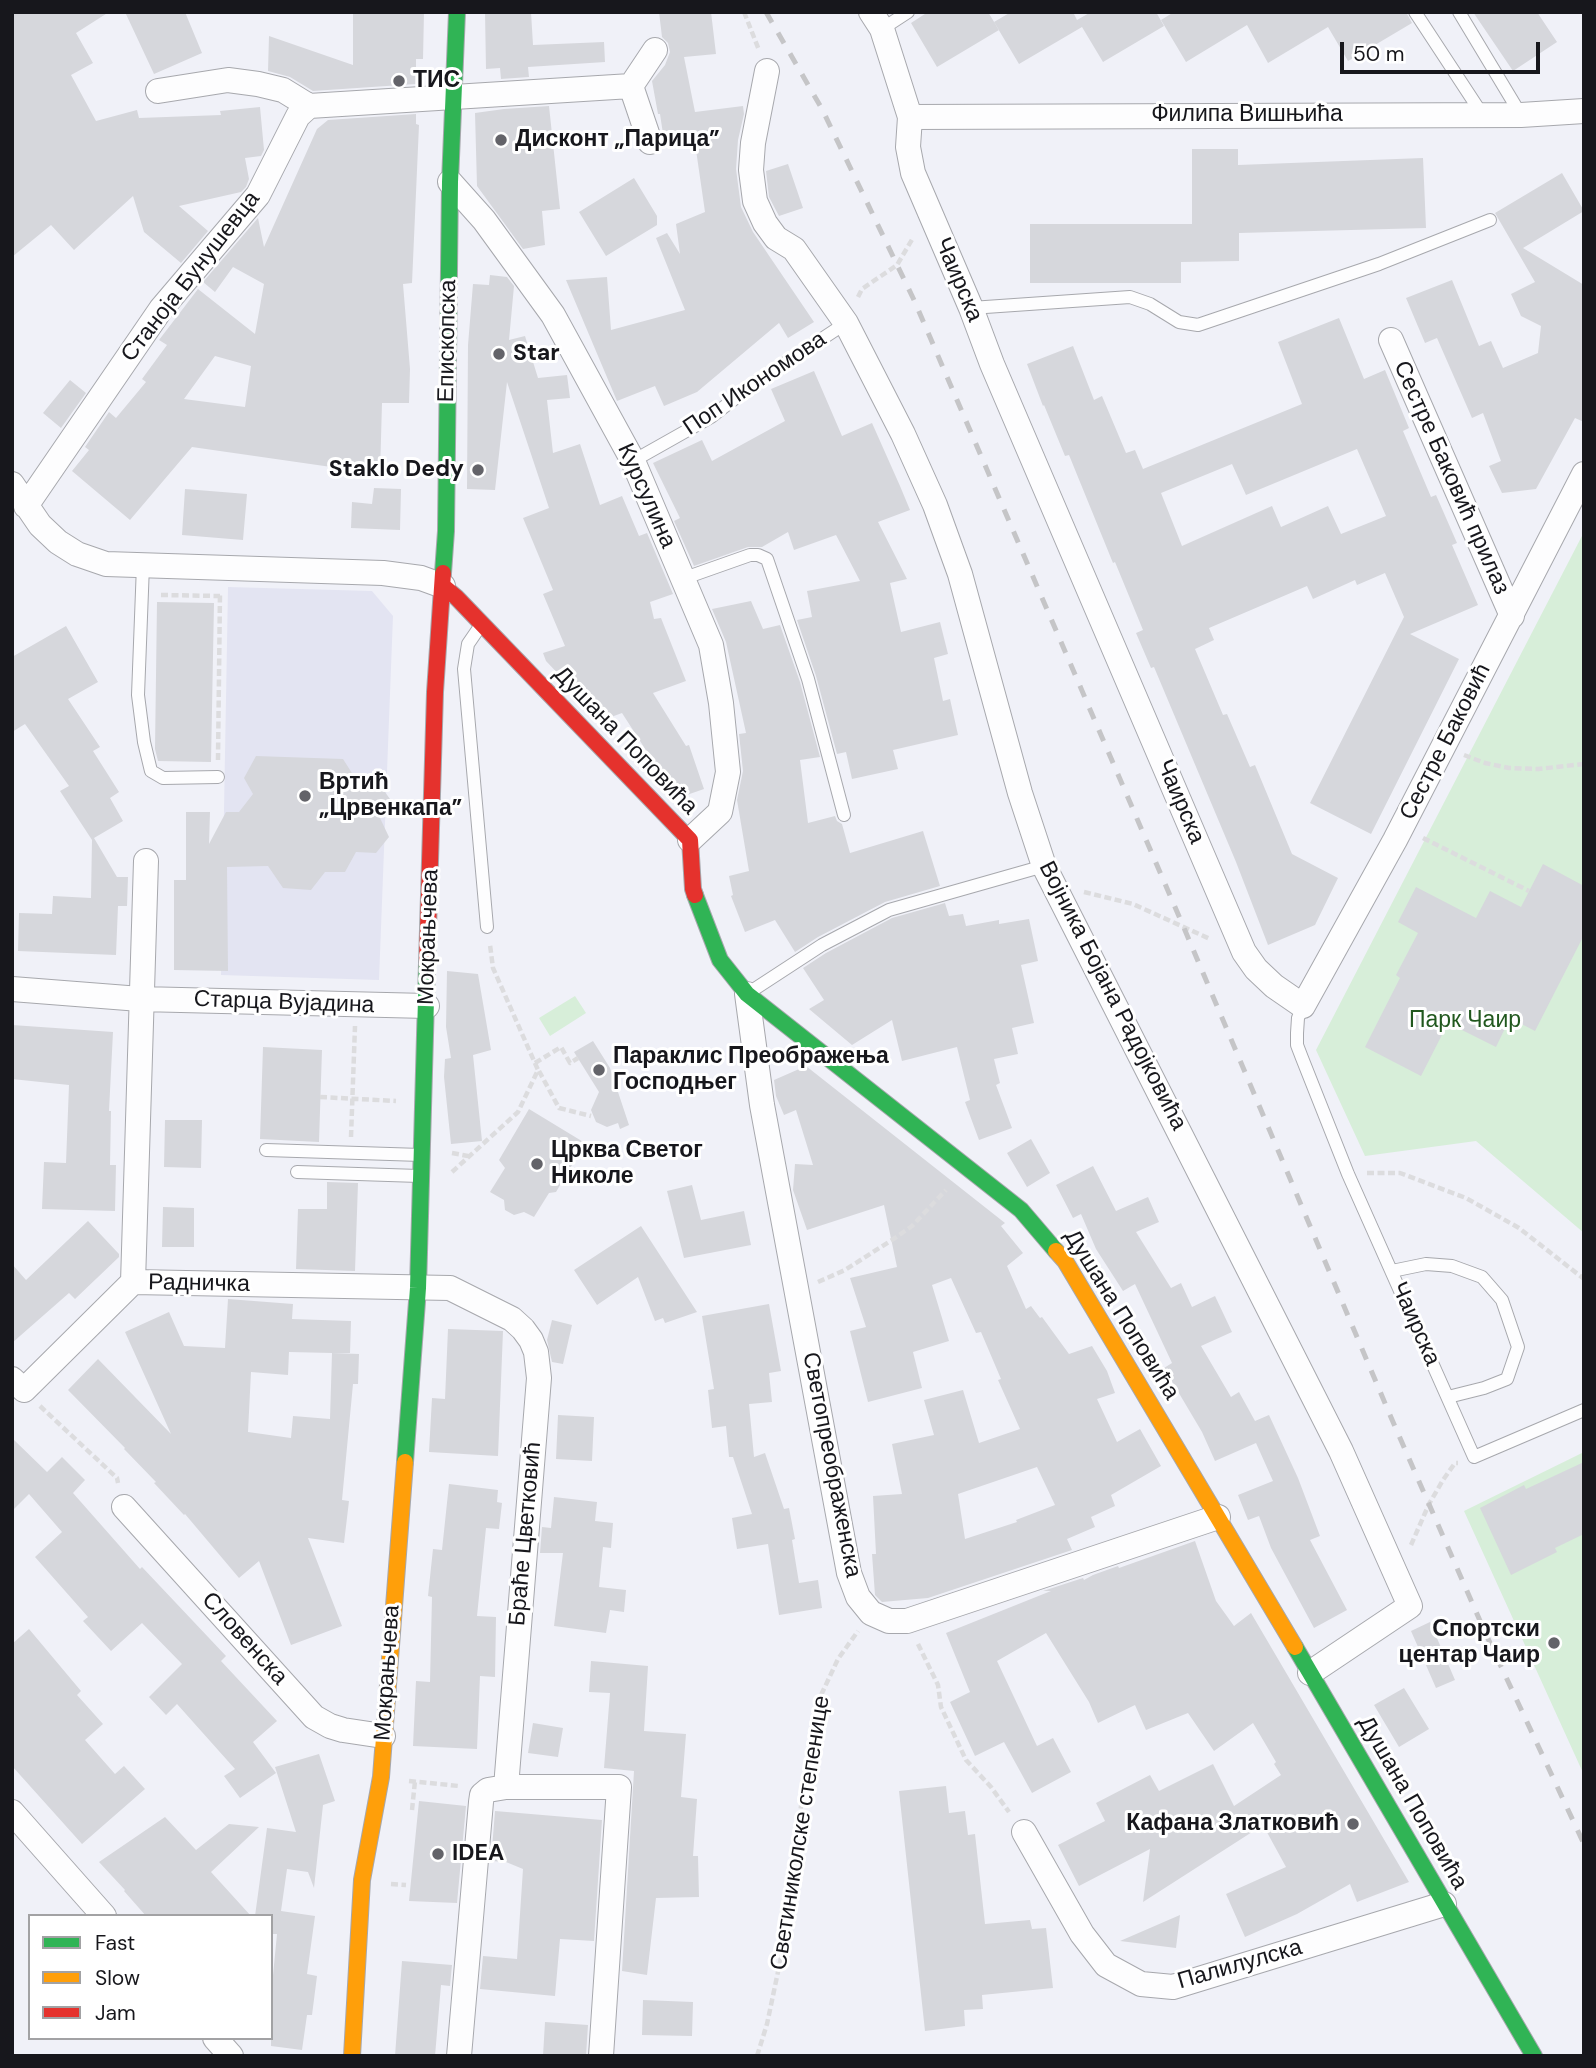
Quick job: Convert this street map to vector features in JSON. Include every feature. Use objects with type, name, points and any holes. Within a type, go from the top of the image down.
[{"type":"street","name":"Епископска","points":[[443,586],[452,97],[457,12]]},
{"type":"street","name":"Чаирска","points":[[877,21],[910,117],[908,147],[913,173],[1244,953],[1274,986],[1303,1006]]},
{"type":"street","points":[[631,86],[655,50]]},
{"type":"street","name":"Поп Икономова","points":[[767,71],[752,143],[751,170],[755,201],[765,223],[776,238],[794,249],[846,323]]},
{"type":"street","points":[[158,90],[228,80],[258,83],[282,90],[309,106],[631,86]]},
{"type":"street","points":[[631,86],[650,142]]},
{"type":"street","name":"Станоја Бунушевца","points":[[26,506],[161,309],[258,195],[298,116],[309,106]]},
{"type":"street","name":"Филипа Вишњића","points":[[910,117],[1521,115],[1584,111]]},
{"type":"street","name":"Курсулина","points":[[450,182],[484,220],[554,315],[633,461],[711,645],[721,703],[728,772],[720,812],[690,840]]},
{"type":"street","name":"Војника Бојана Радојковића","points":[[846,323],[903,434],[940,517],[960,574],[1020,793],[1044,866],[1340,1451],[1410,1606],[1310,1673]]},
{"type":"street","name":"Сестре Баковић прилаз","points":[[1391,340],[1512,616]]},
{"type":"street","name":"Сестре Баковић","points":[[1303,1006],[1395,840],[1584,474]]},
{"type":"street","points":[[12,484],[40,525],[58,542],[101,568],[143,565],[383,573],[421,578],[443,586]]},
{"type":"street","name":"Душана Поповића","points":[[443,586],[690,840],[693,889],[713,944],[720,960],[747,994],[1021,1210],[1065,1261],[1534,2056]]},
{"type":"street","name":"Мокрањчева","points":[[352,2056],[362,1880],[381,1777],[418,1288],[435,692],[443,586]]},
{"type":"street","points":[[133,1283],[146,861]]},
{"type":"street","name":"Старца Вујадина","points":[[12,989],[141,999],[427,1006]]},
{"type":"street","name":"Светопреображенска","points":[[747,994],[762,1105],[849,1573],[858,1597],[871,1613]]},
{"type":"street","name":"Радничка","points":[[18,1385],[133,1283],[418,1288]]},
{"type":"street","name":"Браће Цветковић","points":[[418,1288],[450,1287],[512,1319],[531,1340],[536,1352],[539,1378],[497,1788],[482,1796],[481,1802],[459,2056]]},
{"type":"street","name":"Словенска","points":[[124,1507],[314,1717],[343,1730],[383,1736]]},
{"type":"street","points":[[871,1613],[889,1621],[907,1621],[1218,1517]]},
{"type":"street","points":[[497,1788],[620,1787],[601,2056]]},
{"type":"street","points":[[12,1812],[102,1914]]},
{"type":"street","name":"Палилулска","points":[[1024,1832],[1082,1934],[1106,1965],[1141,1984],[1173,1987],[1444,1904]]},
{"type":"street","points":[[217,2040],[231,2056]]},
{"type":"lane","points":[[877,21],[908,12]]},
{"type":"lane","points":[[1415,12],[1482,114]]},
{"type":"lane","points":[[1459,12],[1521,115]]},
{"type":"lane","points":[[971,309],[1130,297],[1150,304],[1178,322],[1198,324],[1379,264],[1490,220]]},
{"type":"lane","name":"Поп Икономова","points":[[633,461],[710,417],[755,383],[846,323]]},
{"type":"lane","points":[[682,579],[750,555],[767,559],[808,679],[844,815]]},
{"type":"lane","points":[[143,565],[138,695],[151,771],[163,778],[218,777]]},
{"type":"lane","points":[[481,624],[468,644],[464,669],[487,927]]},
{"type":"lane","points":[[747,994],[822,945],[888,911],[1044,866]]},
{"type":"lane","name":"Чаирска","points":[[1303,1006],[1298,1018],[1297,1045],[1349,1174],[1474,1457]]},
{"type":"lane","points":[[266,1150],[422,1155]]},
{"type":"lane","points":[[297,1172],[421,1176]]},
{"type":"lane","points":[[1392,1271],[1426,1264],[1452,1266],[1482,1277],[1502,1300],[1518,1347],[1507,1378],[1484,1388],[1448,1397]]},
{"type":"lane","points":[[1474,1457],[1584,1410]]},
{"type":"path","points":[[744,12],[767,71]]},
{"type":"path","points":[[846,323],[862,289],[897,265],[929,210]]},
{"type":"path","points":[[141,594],[220,596],[218,748]]},
{"type":"path","points":[[1457,752],[1485,763],[1509,768],[1538,769],[1584,764]]},
{"type":"path","points":[[1417,834],[1529,891]]},
{"type":"path","points":[[1133,904],[1244,953]]},
{"type":"path","points":[[487,927],[494,968],[534,1063],[559,1108],[591,1116]]},
{"type":"path","points":[[351,1152],[356,1005]]},
{"type":"path","points":[[534,1063],[561,1047],[570,1063],[578,1058]]},
{"type":"path","points":[[453,1173],[517,1112],[538,1070]]},
{"type":"path","points":[[320,1097],[401,1102]]},
{"type":"path","points":[[798,1291],[845,1270],[912,1226],[968,1168]]},
{"type":"path","points":[[1359,1173],[1400,1173],[1466,1198],[1519,1228],[1584,1279]]},
{"type":"path","points":[[18,1385],[117,1478],[124,1507]]},
{"type":"path","points":[[1395,1573],[1402,1565],[1429,1504],[1443,1480],[1455,1463],[1474,1457]]},
{"type":"path","name":"Светиниколске степенице","points":[[757,2056],[767,2024],[790,1915],[810,1744],[822,1692],[838,1659],[871,1613]]},
{"type":"path","points":[[907,1621],[938,1685],[941,1707],[966,1760],[991,1787],[1024,1832]]},
{"type":"path","points":[[412,1810],[415,1782],[497,1788]]},
{"type":"shaded area","name":"Вртић „Црвенкапа”","points":[[228,587],[372,591],[393,616],[379,980],[221,975]]},
{"type":"green space","name":"Парк Чаир","points":[[1584,532],[1584,1233],[1476,1141],[1365,1156],[1316,1050]]},
{"type":"green space","points":[[575,996],[586,1013],[550,1036],[539,1018]]},
{"type":"green space","name":"Спортски центар Чаир","points":[[1584,1452],[1584,1775],[1464,1511]]},
{"type":"building","points":[[12,12],[109,12],[76,33],[93,63],[71,75],[96,121],[137,110],[139,118],[221,115],[220,111],[260,107],[264,150],[261,156],[245,158],[249,179],[246,187],[241,192],[179,206],[208,231],[181,263],[144,232],[133,196],[74,250],[51,225],[12,257]]},
{"type":"building","points":[[125,12],[185,12],[202,53],[154,74]]},
{"type":"building","points":[[353,12],[424,12],[423,59],[416,59],[416,84],[313,91],[290,77],[268,71],[269,36],[353,65]]},
{"type":"building","points":[[485,12],[531,12],[533,45],[604,42],[605,62],[528,67],[529,77],[501,79],[500,68],[486,69]]},
{"type":"building","points":[[659,12],[711,12],[716,54],[684,57],[695,112],[743,106],[736,169],[741,207],[753,232],[814,322],[788,338],[779,323],[697,392],[664,406],[655,386],[617,401],[566,280],[607,277],[611,330],[685,310],[656,238],[667,233],[680,254],[676,224],[705,212],[695,143],[665,147],[652,81],[665,65],[670,52],[668,43],[662,37]]},
{"type":"building","points":[[928,12],[988,12],[999,30],[937,67],[911,23]]},
{"type":"building","points":[[1011,12],[1073,12],[1077,20],[1091,12],[1156,12],[1164,26],[1103,62],[1082,27],[1019,64],[994,22]]},
{"type":"building","points":[[1174,12],[1406,12],[1412,23],[1348,61],[1328,27],[1268,63],[1247,25],[1186,62],[1161,20]]},
{"type":"building","points":[[1473,12],[1537,12],[1557,42],[1513,71]]},
{"type":"building","points":[[549,106],[560,209],[542,211],[545,245],[523,249],[477,186],[475,113]]},
{"type":"building","points":[[416,114],[416,124],[419,125],[412,283],[403,284],[410,369],[409,403],[382,403],[380,474],[192,447],[130,520],[72,471],[89,450],[85,447],[109,412],[116,418],[146,382],[142,379],[167,345],[159,340],[198,289],[255,334],[264,284],[233,267],[215,292],[203,282],[258,218],[264,247],[317,129],[328,120]],"holes":[[[215,356],[251,366],[245,407],[184,399]]]},
{"type":"building","points":[[1192,149],[1238,149],[1238,165],[1423,158],[1426,228],[1239,233],[1239,261],[1181,262],[1181,283],[1030,283],[1030,224],[1192,224]]},
{"type":"building","points":[[788,164],[803,208],[779,216],[769,197],[766,171]]},
{"type":"building","points":[[1562,173],[1584,211],[1523,248],[1584,285],[1584,422],[1575,418],[1536,489],[1502,493],[1489,466],[1501,461],[1483,413],[1472,418],[1437,338],[1425,343],[1406,298],[1452,280],[1479,346],[1491,341],[1503,368],[1538,353],[1541,326],[1521,316],[1511,294],[1535,282],[1495,213]]},
{"type":"building","points":[[634,178],[657,216],[657,225],[606,256],[579,212]]},
{"type":"building","points":[[490,275],[507,277],[514,286],[509,340],[525,336],[538,378],[567,375],[570,398],[547,400],[553,453],[580,444],[600,505],[622,496],[639,536],[647,533],[673,594],[650,602],[654,619],[661,618],[686,681],[653,693],[686,746],[689,745],[704,789],[678,798],[659,778],[651,758],[622,713],[603,720],[594,696],[583,700],[546,661],[543,653],[565,646],[543,594],[553,590],[523,518],[549,508],[507,382],[495,490],[467,489],[468,345],[473,284],[489,285]]},
{"type":"building","points":[[1339,318],[1364,379],[1385,370],[1409,428],[1403,431],[1431,497],[1436,495],[1457,543],[1452,545],[1478,605],[1410,634],[1459,659],[1371,834],[1310,803],[1404,617],[1385,573],[1357,585],[1355,580],[1313,599],[1307,586],[1209,628],[1214,640],[1195,649],[1223,715],[1227,714],[1250,767],[1255,765],[1292,854],[1338,878],[1315,925],[1268,945],[1154,667],[1151,668],[1136,633],[1143,630],[1115,562],[1113,563],[1069,455],[1065,456],[1027,364],[1073,346],[1094,400],[1102,396],[1126,453],[1135,450],[1143,469],[1302,404],[1278,342]],"holes":[[[1357,449],[1386,516],[1341,534],[1328,506],[1281,527],[1272,506],[1182,546],[1161,493],[1232,464],[1246,495]]]},
{"type":"building","points":[[814,371],[842,436],[872,423],[910,510],[878,522],[907,579],[890,583],[901,632],[940,622],[948,654],[934,658],[943,701],[950,699],[958,735],[893,750],[898,769],[852,779],[846,752],[837,754],[816,676],[797,620],[812,617],[807,591],[860,581],[836,535],[794,550],[788,532],[762,547],[748,547],[694,566],[674,521],[680,518],[653,463],[702,440],[712,461],[785,421],[771,389]]},
{"type":"building","points":[[70,380],[86,393],[61,428],[43,413]]},
{"type":"building","points":[[374,488],[401,489],[400,530],[351,528],[352,502],[372,504]]},
{"type":"building","points":[[185,489],[247,494],[243,540],[182,535]]},
{"type":"building","points":[[751,601],[763,629],[780,625],[800,682],[820,757],[800,760],[808,823],[835,816],[842,824],[850,853],[923,831],[940,886],[885,902],[795,952],[775,920],[745,932],[731,896],[729,876],[749,871],[737,800],[743,771],[739,734],[746,733],[726,642],[712,609]]},
{"type":"building","points":[[157,602],[214,603],[211,762],[158,761],[155,749]]},
{"type":"building","points":[[66,626],[98,682],[68,699],[100,747],[93,751],[119,792],[110,798],[123,821],[94,838],[117,877],[128,877],[127,906],[118,906],[116,955],[18,951],[19,913],[52,914],[53,896],[91,898],[92,840],[60,791],[69,786],[25,724],[12,732],[12,657]]},
{"type":"building","points":[[256,756],[343,759],[357,781],[377,781],[390,799],[380,818],[389,837],[376,853],[356,852],[345,872],[325,872],[311,890],[283,888],[268,866],[227,867],[228,971],[174,970],[174,880],[186,880],[186,812],[210,812],[209,844],[226,812],[239,812],[253,794],[244,778]]},
{"type":"building","points":[[1543,864],[1584,886],[1584,935],[1535,1031],[1510,1018],[1496,1047],[1448,1023],[1421,1076],[1365,1047],[1400,978],[1396,975],[1418,933],[1398,922],[1416,887],[1476,918],[1490,891],[1521,907]]},
{"type":"building","points":[[945,903],[949,916],[963,914],[966,926],[999,920],[999,924],[1029,919],[1038,961],[1021,965],[1034,1023],[1012,1028],[1018,1054],[994,1059],[1000,1083],[996,1085],[1012,1128],[979,1140],[965,1102],[970,1100],[957,1047],[902,1061],[892,1020],[852,1045],[809,1009],[824,1000],[803,968],[892,918]]},
{"type":"building","points":[[447,971],[478,974],[491,1050],[473,1055],[482,1141],[451,1144],[444,1077],[445,1059],[451,1058],[446,1027]]},
{"type":"building","points":[[12,1025],[113,1032],[109,1111],[110,1165],[116,1165],[115,1211],[42,1209],[44,1162],[66,1163],[69,1085],[12,1079]]},
{"type":"building","points":[[593,1041],[610,1068],[629,1125],[620,1129],[618,1123],[607,1127],[596,1122],[591,1110],[599,1092],[574,1052]]},
{"type":"building","points":[[263,1047],[322,1050],[319,1142],[260,1139]]},
{"type":"building","points":[[806,1066],[1005,1223],[1001,1226],[1023,1253],[1007,1266],[1026,1309],[1031,1306],[1040,1318],[1042,1317],[1069,1354],[1092,1346],[1107,1371],[1115,1393],[1097,1399],[1117,1442],[1140,1429],[1161,1466],[1111,1495],[1115,1506],[1091,1517],[1095,1527],[1067,1539],[1072,1550],[928,1598],[882,1602],[875,1595],[872,1554],[876,1554],[873,1496],[902,1494],[892,1444],[934,1435],[924,1400],[963,1390],[979,1443],[1020,1429],[998,1380],[1001,1379],[981,1332],[976,1333],[951,1278],[932,1285],[949,1341],[913,1352],[922,1388],[868,1402],[850,1331],[866,1327],[850,1278],[897,1267],[884,1205],[807,1230],[793,1190],[795,1164],[813,1165],[796,1110],[784,1115],[776,1096],[774,1080]],"holes":[[[1037,1467],[1055,1505],[1016,1520],[1017,1522],[965,1539],[958,1494]]]},
{"type":"building","name":"Црква Светог Николе","points":[[529,1109],[585,1143],[556,1192],[549,1193],[534,1217],[524,1212],[514,1215],[505,1210],[504,1200],[490,1192],[505,1168],[499,1160]]},
{"type":"building","points":[[165,1120],[202,1120],[201,1168],[164,1167]]},
{"type":"building","points":[[1031,1139],[1050,1173],[1027,1187],[1007,1153]]},
{"type":"building","points":[[1093,1166],[1116,1211],[1148,1197],[1159,1222],[1136,1232],[1171,1288],[1181,1283],[1192,1307],[1215,1296],[1232,1332],[1201,1346],[1231,1397],[1239,1392],[1255,1421],[1269,1415],[1298,1478],[1320,1536],[1310,1540],[1347,1610],[1314,1628],[1271,1548],[1259,1516],[1248,1520],[1238,1495],[1273,1481],[1256,1443],[1215,1461],[1202,1432],[1164,1368],[1172,1363],[1135,1284],[1123,1291],[1096,1249],[1081,1214],[1073,1218],[1056,1185]]},
{"type":"building","points":[[327,1182],[358,1183],[355,1271],[296,1269],[298,1209],[327,1209]]},
{"type":"building","points":[[692,1185],[701,1220],[744,1211],[751,1245],[684,1258],[667,1191]]},
{"type":"building","points":[[163,1207],[194,1208],[194,1247],[162,1247]]},
{"type":"building","points":[[88,1221],[119,1257],[75,1299],[69,1293],[12,1343],[12,1264],[26,1280]]},
{"type":"building","points":[[641,1226],[697,1312],[665,1323],[663,1318],[655,1321],[638,1277],[597,1305],[574,1270]]},
{"type":"building","points":[[228,1299],[293,1304],[292,1319],[351,1321],[350,1353],[332,1353],[359,1354],[358,1384],[353,1384],[342,1500],[349,1501],[344,1543],[308,1538],[342,1626],[291,1645],[259,1561],[239,1578],[185,1514],[154,1483],[156,1482],[68,1390],[98,1359],[171,1434],[125,1332],[169,1312],[184,1346],[225,1348]],"holes":[[[289,1352],[332,1353],[330,1419],[293,1416],[291,1438],[248,1432],[251,1372],[288,1375]]]},
{"type":"building","points":[[769,1304],[781,1371],[769,1373],[772,1402],[749,1404],[754,1457],[765,1453],[784,1509],[789,1508],[799,1583],[818,1580],[822,1608],[779,1615],[768,1544],[737,1549],[732,1518],[752,1514],[733,1457],[729,1457],[726,1426],[712,1428],[708,1390],[714,1389],[702,1316]]},
{"type":"building","points":[[552,1320],[572,1325],[563,1364],[552,1362],[547,1340]]},
{"type":"building","points":[[448,1329],[503,1331],[498,1456],[429,1452],[432,1398],[445,1399]]},
{"type":"building","points":[[558,1415],[594,1417],[592,1461],[556,1459]]},
{"type":"building","points":[[12,1438],[47,1472],[62,1457],[85,1480],[73,1493],[140,1569],[142,1567],[226,1656],[221,1661],[277,1721],[253,1742],[276,1773],[240,1798],[224,1776],[235,1769],[177,1704],[166,1715],[149,1697],[182,1664],[142,1623],[111,1651],[83,1621],[88,1617],[35,1557],[62,1532],[29,1494],[12,1511]]},
{"type":"building","points":[[1584,1462],[1584,1534],[1555,1548],[1557,1552],[1511,1575],[1480,1508],[1524,1485],[1526,1489]]},
{"type":"building","points":[[449,1484],[498,1490],[497,1502],[502,1503],[499,1529],[486,1528],[477,1616],[496,1617],[495,1677],[480,1676],[477,1749],[413,1746],[416,1681],[430,1682],[432,1597],[428,1596],[433,1549],[442,1550]]},
{"type":"building","points":[[554,1497],[597,1502],[595,1521],[613,1523],[611,1548],[603,1547],[599,1587],[626,1590],[624,1612],[610,1610],[606,1633],[554,1626],[563,1553],[540,1553],[542,1527],[551,1528]]},
{"type":"building","points":[[1195,1541],[1216,1601],[1234,1626],[1251,1613],[1409,1882],[1357,1902],[1350,1884],[1297,1914],[1245,1937],[1226,1894],[1286,1867],[1263,1825],[1143,1902],[1150,1849],[1079,1886],[1058,1845],[1105,1821],[1096,1803],[1150,1775],[1159,1791],[1213,1764],[1234,1806],[1281,1775],[1253,1723],[1214,1751],[1188,1713],[1146,1730],[1135,1705],[1098,1723],[1089,1702],[1046,1633],[997,1661],[1037,1746],[1053,1738],[1071,1772],[1032,1793],[1004,1742],[975,1756],[950,1702],[970,1692],[946,1633],[1051,1591],[1043,1591],[1083,1578],[1084,1580]]},
{"type":"building","points":[[1430,1622],[1455,1680],[1436,1688],[1411,1631]]},
{"type":"building","points":[[29,1629],[81,1691],[77,1695],[103,1724],[85,1740],[115,1774],[124,1766],[145,1789],[82,1844],[12,1766],[12,1644]]},
{"type":"building","points":[[591,1661],[648,1666],[644,1731],[686,1734],[681,1797],[697,1799],[693,1856],[698,1856],[699,1897],[656,1898],[647,1975],[622,1971],[634,1771],[604,1768],[610,1693],[589,1692]]},
{"type":"building","points":[[1404,1688],[1429,1729],[1399,1747],[1374,1705]]},
{"type":"building","points":[[533,1723],[563,1728],[558,1757],[528,1753]]},
{"type":"building","points":[[319,1754],[335,1801],[323,1805],[314,1888],[308,1872],[287,1869],[281,1911],[315,1916],[307,1974],[317,1976],[312,2015],[307,2015],[302,2050],[271,2046],[277,1934],[273,1934],[273,1914],[255,1914],[267,1828],[296,1832],[275,1767]]},
{"type":"building","points":[[946,1786],[949,1813],[965,1811],[968,1835],[975,1834],[985,1924],[1030,1920],[1032,1929],[1046,1928],[1053,1988],[982,1995],[983,2009],[964,2010],[965,2026],[925,2031],[899,1791]]},
{"type":"building","name":"IDEA","points":[[419,1801],[466,1806],[457,1903],[409,1901]]},
{"type":"building","points":[[495,1811],[602,1820],[594,1941],[560,1939],[555,1996],[480,1989],[483,1956],[517,1959],[523,1869],[506,1862],[491,1861]]},
{"type":"building","points":[[165,1817],[196,1850],[229,1824],[259,1827],[211,1872],[249,1914],[144,1914],[99,1862]]},
{"type":"building","points":[[1180,1915],[1176,1948],[1120,1941]]},
{"type":"building","points":[[402,1961],[452,1965],[450,1986],[441,1985],[435,2056],[395,2056]]},
{"type":"building","points":[[643,2000],[693,2002],[692,2036],[642,2035]]},
{"type":"building","points":[[545,2022],[588,2025],[586,2056],[543,2056]]},
{"type":"railway","points":[[766,12],[822,109],[914,300],[1390,1415],[1484,1630],[1584,1844]]},
{"type":"traffic: fast","points":[[443,573],[446,531],[450,182],[457,12]]},
{"type":"traffic: fast","points":[[695,895],[720,960],[747,994],[1021,1210],[1056,1251]]},
{"type":"traffic: fast","points":[[405,1462],[418,1288],[427,963]]},
{"type":"traffic: fast","points":[[1295,1647],[1534,2056]]},
{"type":"traffic: slow","points":[[1056,1251],[1065,1261],[1295,1647]]},
{"type":"traffic: slow","points":[[352,2056],[362,1880],[381,1777],[405,1462]]},
{"type":"traffic: jam","points":[[427,963],[435,692],[443,573]]},
{"type":"traffic: jam","points":[[443,586],[690,840],[695,895]]},
{"type":"place","name":"ТИС","points":[[399,81]]},
{"type":"place","name":"Дисконт „Парица”","points":[[501,140]]},
{"type":"place","name":"Star","points":[[499,354]]},
{"type":"place","name":"Staklo Dedy","points":[[478,470]]},
{"type":"place","name":"Вртић „Црвенкапа”","points":[[305,796]]},
{"type":"place","name":"Параклис Преображења Господњег","points":[[599,1070]]},
{"type":"place","name":"Црква Светог Николе","points":[[537,1164]]},
{"type":"place","name":"Спортски центар Чаир","points":[[1554,1643]]},
{"type":"place","name":"Кафана Златковић","points":[[1353,1824]]},
{"type":"place","name":"IDEA","points":[[438,1854]]}]
